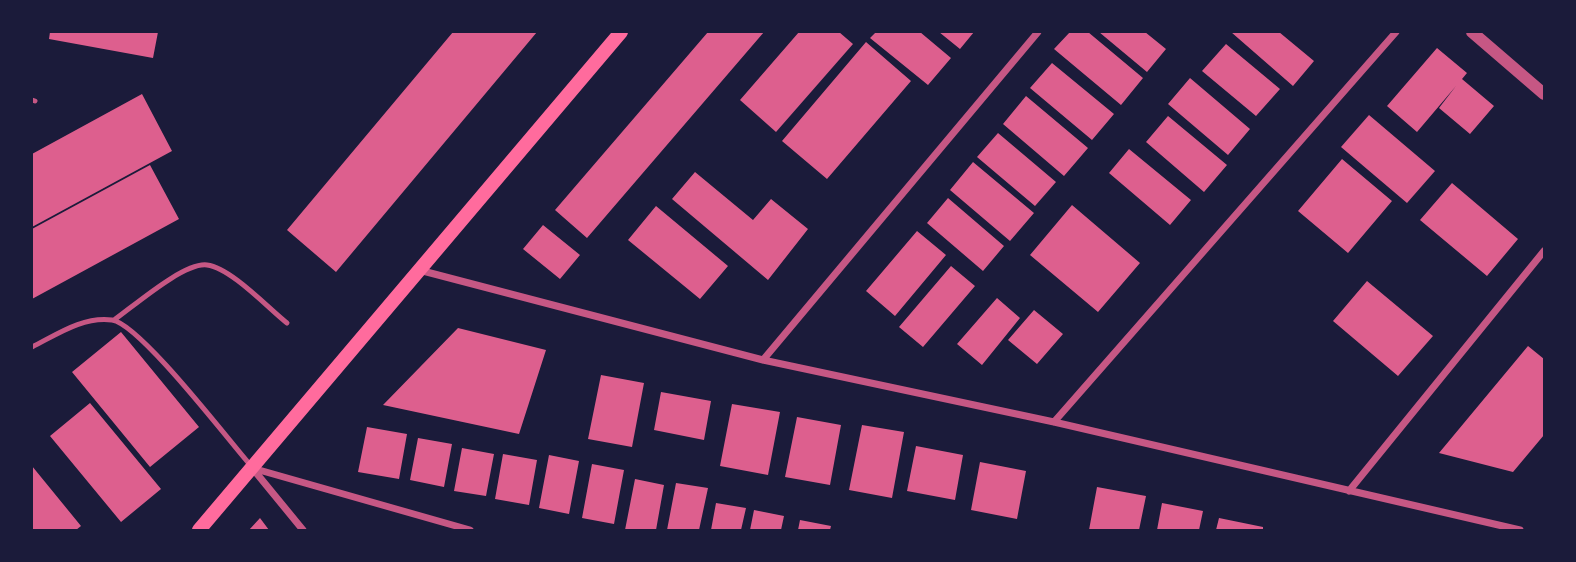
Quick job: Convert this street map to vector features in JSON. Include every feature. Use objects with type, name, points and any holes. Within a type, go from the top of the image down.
[{"type":"main road","points":[[199,530],[621,32]]},
{"type":"street","points":[[762,360],[1038,32]]},
{"type":"street","points":[[1054,422],[1395,32]]},
{"type":"street","points":[[1472,32],[1545,94]]},
{"type":"street","points":[[1349,491],[1545,251]]},
{"type":"street","points":[[419,270],[762,360],[1054,422],[1520,530]]},
{"type":"street","points":[[252,468],[303,530]]},
{"type":"street","points":[[252,468],[470,530]]},
{"type":"lane","points":[[32,347],[82,323],[114,320],[186,270],[206,265],[224,271],[287,323]]},
{"type":"lane","points":[[114,320],[140,337],[252,468]]},
{"type":"building","points":[[50,32],[158,32],[153,58],[49,39]]},
{"type":"building","points":[[453,32],[537,32],[336,272],[287,230]]},
{"type":"building","points":[[708,32],[764,32],[587,238],[555,210]]},
{"type":"building","points":[[799,32],[839,32],[853,44],[776,132],[740,100]]},
{"type":"building","points":[[876,32],[920,32],[951,58],[928,85],[870,38]]},
{"type":"building","points":[[939,32],[974,32],[960,49]]},
{"type":"building","points":[[1070,32],[1088,32],[1143,78],[1121,105],[1054,49]]},
{"type":"building","points":[[1099,32],[1145,32],[1166,49],[1147,72]]},
{"type":"building","points":[[1231,32],[1279,32],[1314,61],[1293,86]]},
{"type":"building","points":[[866,42],[911,81],[827,179],[782,141]]},
{"type":"building","points":[[1226,44],[1280,89],[1256,116],[1202,71]]},
{"type":"building","points":[[1437,48],[1467,73],[1462,79],[1494,106],[1470,134],[1439,108],[1456,86],[1417,132],[1387,106]]},
{"type":"building","points":[[1052,63],[1114,114],[1092,140],[1030,88]]},
{"type":"building","points":[[1190,78],[1250,129],[1228,155],[1168,104]]},
{"type":"building","points":[[142,94],[172,151],[32,227],[32,154]]},
{"type":"building","points":[[1026,96],[1088,148],[1064,176],[1003,124]]},
{"type":"building","points":[[1369,115],[1435,171],[1407,203],[1341,147]]},
{"type":"building","points":[[1168,116],[1227,165],[1204,192],[1146,142]]},
{"type":"building","points":[[998,133],[1056,182],[1035,206],[977,157]]},
{"type":"building","points":[[1129,149],[1191,200],[1170,225],[1109,173]]},
{"type":"building","points":[[1342,159],[1392,201],[1348,253],[1298,211]]},
{"type":"building","points":[[973,162],[1034,213],[1010,241],[950,190]]},
{"type":"building","points":[[150,165],[179,219],[32,299],[32,229]]},
{"type":"building","points":[[695,172],[753,220],[771,199],[808,229],[768,280],[672,199]]},
{"type":"building","points":[[1452,183],[1518,239],[1487,276],[1420,220]]},
{"type":"building","points":[[948,198],[1004,246],[983,271],[927,223]]},
{"type":"building","points":[[1072,205],[1140,263],[1098,312],[1030,255]]},
{"type":"building","points":[[656,206],[728,266],[700,299],[628,240]]},
{"type":"building","points":[[543,225],[580,255],[560,279],[523,249]]},
{"type":"building","points":[[917,231],[946,255],[895,316],[866,291]]},
{"type":"building","points":[[951,266],[975,286],[923,347],[899,327]]},
{"type":"building","points":[[1367,281],[1433,336],[1398,376],[1333,321]]},
{"type":"building","points":[[997,298],[1020,318],[982,365],[957,344]]},
{"type":"building","points":[[1034,310],[1063,334],[1037,364],[1008,340]]},
{"type":"building","points":[[458,328],[546,350],[519,434],[383,405]]},
{"type":"building","points":[[121,332],[199,427],[150,467],[72,372]]},
{"type":"building","points":[[1528,346],[1544,359],[1544,435],[1513,472],[1439,453]]},
{"type":"building","points":[[601,375],[644,383],[632,447],[588,439]]},
{"type":"building","points":[[661,392],[711,401],[704,440],[654,430]]},
{"type":"building","points":[[90,403],[161,489],[121,522],[50,436]]},
{"type":"building","points":[[732,404],[780,412],[768,475],[720,466]]},
{"type":"building","points":[[797,417],[841,425],[830,485],[785,477]]},
{"type":"building","points":[[862,425],[904,432],[892,498],[849,490]]},
{"type":"building","points":[[367,427],[407,434],[399,479],[358,472]]},
{"type":"building","points":[[418,438],[452,444],[444,487],[410,480]]},
{"type":"building","points":[[916,446],[963,455],[955,500],[907,491]]},
{"type":"building","points":[[462,448],[494,454],[486,496],[454,491]]},
{"type":"building","points":[[503,454],[537,460],[529,505],[495,499]]},
{"type":"building","points":[[549,455],[579,461],[569,514],[539,508]]},
{"type":"building","points":[[980,462],[1026,471],[1017,519],[971,510]]},
{"type":"building","points":[[592,464],[624,470],[614,524],[582,518]]},
{"type":"building","points":[[32,466],[81,526],[76,530],[32,529]]},
{"type":"building","points":[[635,479],[664,485],[656,530],[625,530]]},
{"type":"building","points":[[676,483],[708,488],[699,530],[667,530]]},
{"type":"building","points":[[1097,487],[1146,496],[1139,530],[1089,530]]},
{"type":"building","points":[[716,503],[746,508],[741,530],[711,530]]},
{"type":"building","points":[[1162,503],[1203,511],[1199,530],[1157,530]]},
{"type":"building","points":[[754,510],[784,516],[781,530],[750,530]]},
{"type":"building","points":[[260,518],[269,530],[249,530]]},
{"type":"building","points":[[1219,518],[1263,527],[1263,530],[1216,530]]},
{"type":"building","points":[[800,520],[831,526],[830,530],[798,530]]}]
